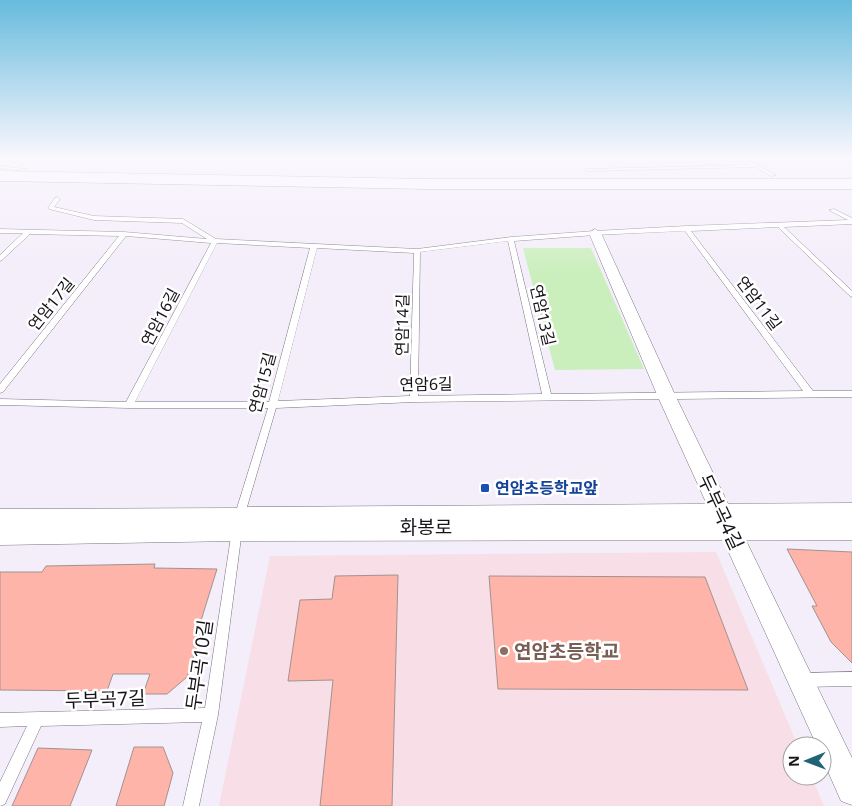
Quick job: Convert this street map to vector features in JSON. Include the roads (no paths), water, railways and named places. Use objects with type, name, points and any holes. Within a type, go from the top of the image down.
[{"type":"street","name":"두부곡4길","points":[[595,233],[667,397],[852,790]]},
{"type":"street","name":"화봉로","points":[[0,531],[239,519],[724,518],[852,526]]},
{"type":"lane","points":[[57,199],[51,208],[94,218],[183,221],[216,241]]},
{"type":"lane","points":[[832,210],[852,221]]},
{"type":"lane","points":[[0,231],[124,234],[216,241],[417,251],[512,239],[595,233],[686,228],[781,226],[852,221]]},
{"type":"lane","points":[[781,226],[852,296]]},
{"type":"lane","name":"연암11길","points":[[686,228],[810,394]]},
{"type":"lane","points":[[0,259],[27,232]]},
{"type":"lane","name":"연암17길","points":[[0,390],[124,234]]},
{"type":"lane","name":"연암13길","points":[[512,239],[548,397]]},
{"type":"lane","name":"연암16길","points":[[129,405],[216,241]]},
{"type":"lane","name":"연암15길","points":[[239,519],[273,405],[314,246]]},
{"type":"lane","name":"연암14길","points":[[414,399],[417,251]]},
{"type":"lane","name":"연암6길","points":[[0,402],[129,405],[273,405],[414,399],[852,394]]},
{"type":"lane","points":[[724,518],[852,508]]},
{"type":"lane","points":[[0,514],[239,519]]},
{"type":"lane","name":"두부곡10길","points":[[190,806],[211,715],[239,519]]},
{"type":"lane","points":[[800,680],[852,679]]},
{"type":"lane","name":"두부곡7길","points":[[0,720],[211,715]]},
{"type":"lane","points":[[0,799],[37,720]]},
{"type":"place","name":"연암초등학교앞","points":[[485,488]]},
{"type":"place","name":"연암초등학교","points":[[504,651]]}]
